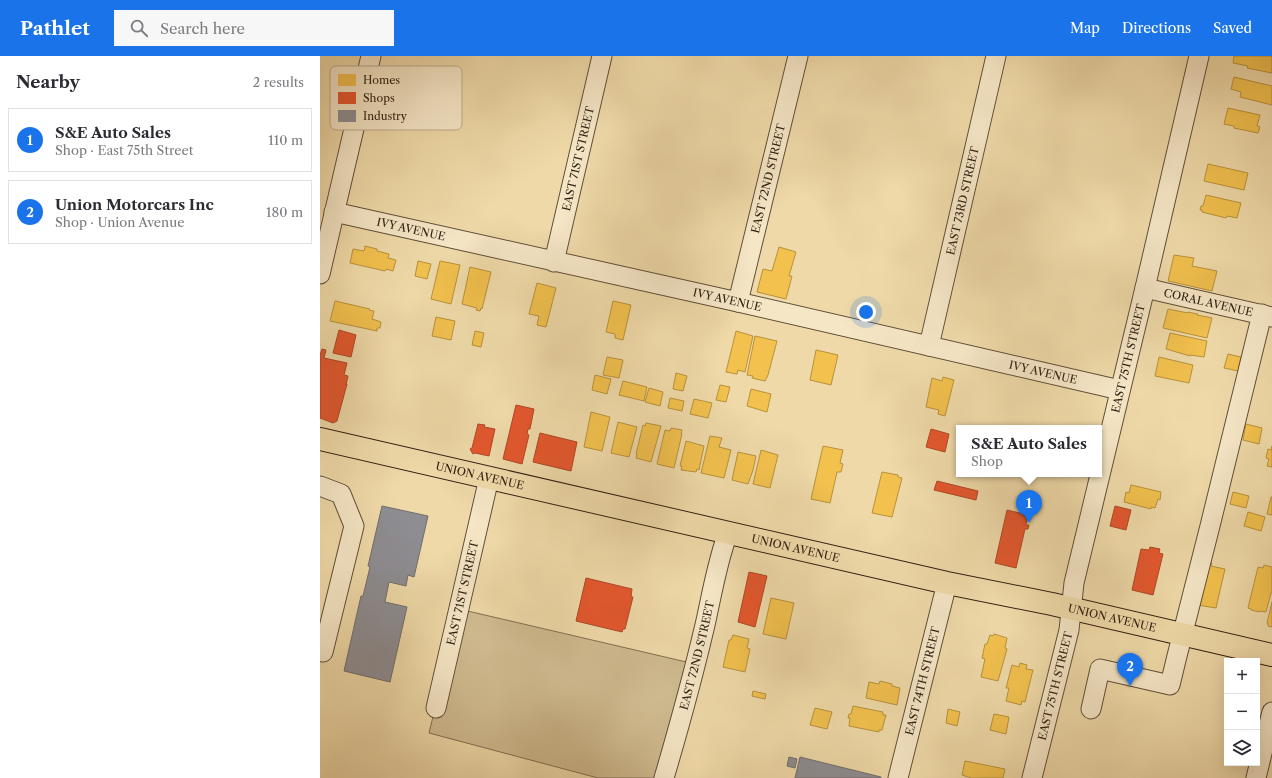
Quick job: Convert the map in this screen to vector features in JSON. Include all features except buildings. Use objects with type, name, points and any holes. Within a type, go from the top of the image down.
[{"type":"main road","name":"UNION AVENUE","points":[[320,439],[947,583],[1071,609],[1272,655]]},
{"type":"street","points":[[369,66],[371,56]]},
{"type":"street","name":"EAST 71ST STREET","points":[[554,262],[602,56]]},
{"type":"street","name":"EAST 72ND STREET","points":[[738,302],[798,56]]},
{"type":"street","name":"EAST 73RD STREET","points":[[929,346],[996,56]]},
{"type":"street","name":"EAST 75TH STREET","points":[[1102,466],[1199,56]]},
{"type":"street","points":[[320,274],[353,130]]},
{"type":"street","name":"IVY AVENUE","points":[[334,212],[738,302],[1120,390]]},
{"type":"street","name":"CORAL AVENUE","points":[[1145,288],[1267,315]]},
{"type":"street","points":[[1091,709],[1100,669],[1170,685],[1182,634],[1267,315]]},
{"type":"street","name":"EAST 75TH STREET","points":[[1032,778],[1069,630],[1074,584],[1099,477]]},
{"type":"street","name":"EAST 71ST STREET","points":[[436,708],[489,478]]},
{"type":"street","points":[[320,486],[341,494],[354,526],[323,652]]},
{"type":"street","name":"EAST 72ND STREET","points":[[664,778],[683,714],[722,549],[728,533]]},
{"type":"street","name":"EAST 74TH STREET","points":[[898,778],[947,583]]},
{"type":"street","points":[[1256,778],[1272,712]]},
{"type":"shaded area","points":[[459,609],[695,664],[664,778],[598,778],[429,733]]},
{"type":"place","name":"S&E Auto Sales","points":[[1029,523]]},
{"type":"place","name":"Union Motorcars Inc","points":[[1130,686]]}]
